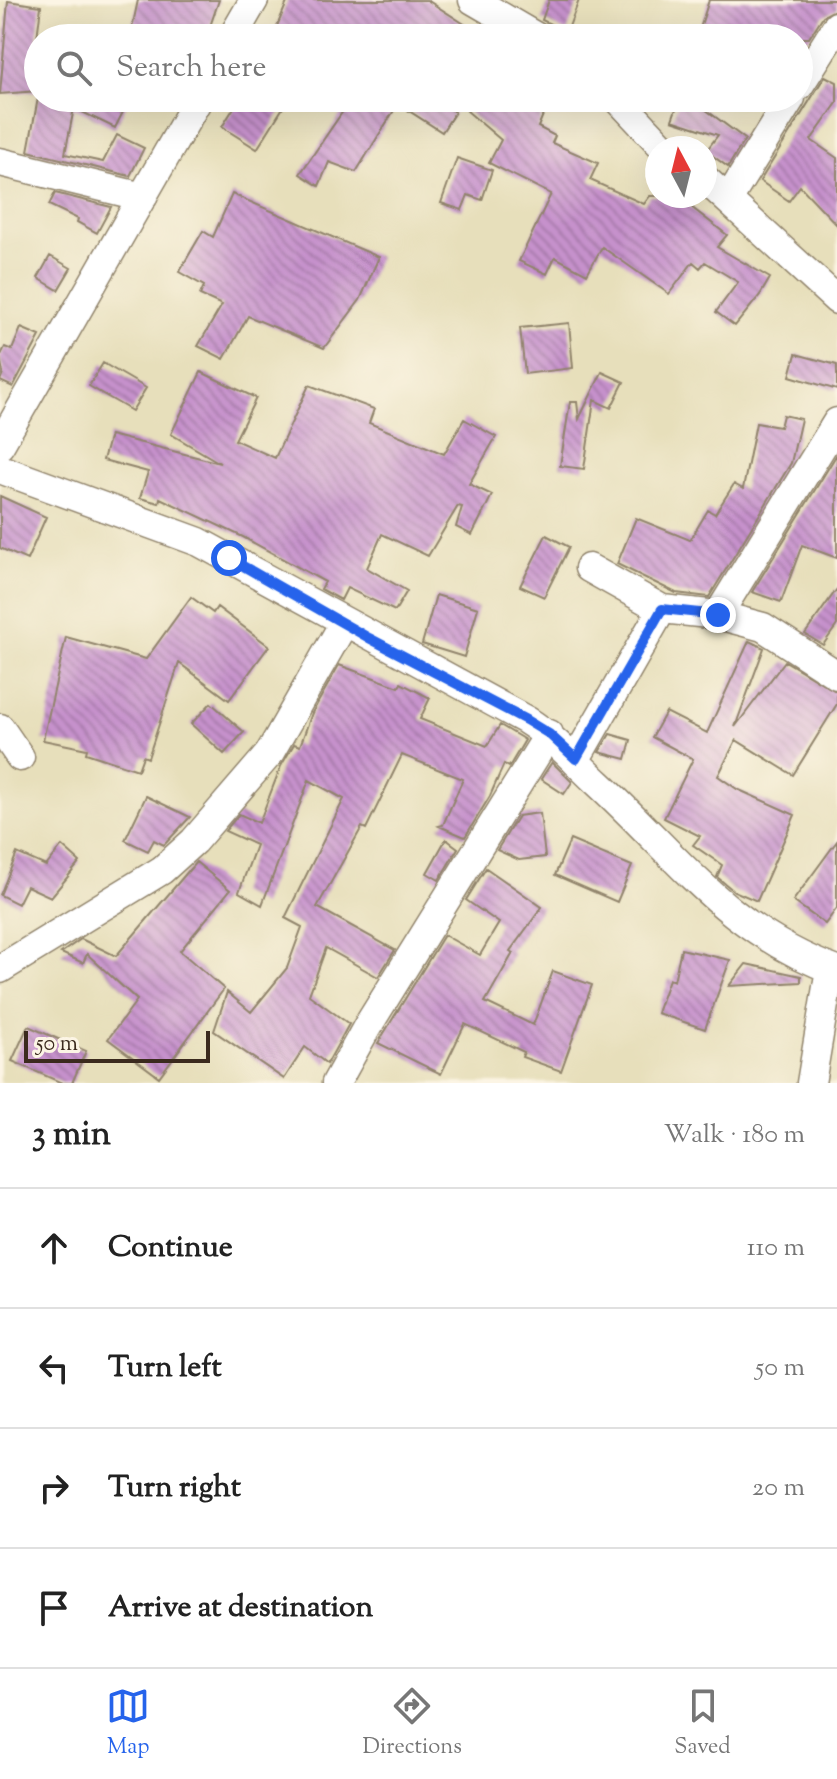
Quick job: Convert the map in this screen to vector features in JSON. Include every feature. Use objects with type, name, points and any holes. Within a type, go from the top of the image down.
[{"type":"street","points":[[240,24],[254,0]]},
{"type":"street","points":[[473,0],[514,24]]},
{"type":"street","points":[[813,64],[837,26]]},
{"type":"street","points":[[0,445],[191,112]]},
{"type":"street","points":[[630,112],[653,136]]},
{"type":"street","points":[[729,198],[782,112]]},
{"type":"street","points":[[0,162],[143,197]]},
{"type":"street","points":[[717,188],[837,300]]},
{"type":"street","points":[[718,615],[837,422]]},
{"type":"street","points":[[0,469],[199,542],[549,734],[700,887],[747,925],[834,970],[811,1083]]},
{"type":"street","points":[[589,568],[662,609],[718,615],[763,627],[837,675]]},
{"type":"street","points":[[576,759],[662,609]]},
{"type":"street","points":[[0,969],[162,870],[194,841],[269,754],[344,623]]},
{"type":"street","points":[[0,728],[20,757]]},
{"type":"street","points":[[336,1083],[367,1027],[549,734]]},
{"type":"building","points":[[138,0],[219,0],[211,24],[133,24]]},
{"type":"building","points":[[288,0],[427,0],[464,24],[278,24]]},
{"type":"building","points":[[549,0],[579,0],[570,24],[550,24],[542,20]]},
{"type":"building","points":[[709,0],[837,0],[837,9],[823,16],[813,32],[813,24],[701,24]]},
{"type":"building","points":[[8,1],[41,6],[39,24],[24,24],[24,92],[0,94]]},
{"type":"building","points":[[825,76],[837,82],[837,103],[811,140],[837,158],[837,225],[800,186],[789,201],[760,181],[803,112],[813,112],[813,95]]},
{"type":"building","points":[[35,112],[73,112],[65,154],[103,162],[117,135],[144,148],[130,176],[28,151]]},
{"type":"building","points":[[82,112],[123,112],[115,128]]},
{"type":"building","points":[[231,112],[280,112],[257,149],[222,127]]},
{"type":"building","points":[[342,112],[393,112],[356,172],[329,162],[319,186],[300,174]]},
{"type":"building","points":[[411,112],[455,112],[442,132]]},
{"type":"building","points":[[468,112],[544,112],[538,127],[555,136],[552,143],[598,163],[590,180],[645,203],[645,208],[692,208],[727,235],[717,247],[770,278],[735,326],[716,312],[738,282],[705,262],[700,268],[693,262],[669,294],[602,247],[587,274],[555,257],[547,274],[519,261],[551,194],[489,163],[501,140]]},
{"type":"building","points":[[675,112],[709,112],[745,139],[728,167],[717,159],[718,135],[672,120]]},
{"type":"building","points":[[457,158],[492,170],[482,200],[468,195],[462,210],[441,203]]},
{"type":"building","points":[[55,193],[111,207],[97,233],[77,222],[78,219],[49,205]]},
{"type":"building","points":[[232,194],[379,257],[360,300],[324,348],[248,316],[224,359],[198,346],[222,305],[200,295],[204,286],[179,272],[203,231],[213,237]]},
{"type":"building","points":[[50,256],[71,268],[58,290],[38,278]]},
{"type":"building","points":[[569,323],[573,368],[525,374],[520,328]]},
{"type":"building","points":[[21,328],[40,336],[13,387],[0,381],[3,373],[0,357],[5,347],[12,350]]},
{"type":"building","points":[[796,354],[837,365],[837,390],[790,376]]},
{"type":"building","points":[[103,363],[146,388],[132,411],[89,386]]},
{"type":"building","points":[[201,372],[256,398],[235,440],[275,458],[309,385],[374,409],[369,423],[444,454],[464,419],[496,437],[469,484],[492,495],[472,535],[456,527],[462,507],[458,506],[428,556],[382,534],[367,568],[407,591],[395,611],[347,588],[341,600],[321,589],[325,582],[243,537],[160,498],[159,503],[140,498],[148,472],[103,460],[110,435],[220,463],[171,434]]},
{"type":"building","points":[[602,372],[624,382],[611,408],[594,400],[584,469],[560,466],[570,402],[577,402],[579,419]]},
{"type":"building","points":[[783,415],[801,419],[791,463],[709,597],[676,593],[617,564],[636,518],[690,540],[708,510],[715,514],[734,484],[743,489],[756,423],[780,427]]},
{"type":"building","points":[[837,454],[837,558],[802,545],[781,602],[752,592]]},
{"type":"building","points":[[0,496],[46,517],[27,560],[0,548]]},
{"type":"building","points":[[546,535],[569,547],[544,597],[520,586]]},
{"type":"building","points":[[837,589],[837,625],[823,645],[805,634]]},
{"type":"building","points":[[436,595],[478,608],[464,657],[422,644]]},
{"type":"building","points":[[191,597],[213,613],[217,607],[269,646],[229,700],[179,663],[148,758],[143,756],[138,770],[86,753],[87,749],[43,740],[66,637],[146,659]]},
{"type":"building","points":[[749,641],[764,648],[735,727],[785,661],[837,692],[837,704],[793,775],[736,740],[718,776],[737,789],[795,815],[757,901],[734,891],[717,877],[722,865],[693,845],[700,836],[664,818],[693,759],[652,737],[666,712],[707,733]]},
{"type":"building","points":[[339,665],[399,687],[401,683],[430,698],[420,719],[487,746],[500,725],[525,740],[509,767],[504,764],[490,796],[465,837],[439,826],[443,825],[463,779],[402,755],[366,829],[362,827],[317,907],[395,950],[378,977],[326,948],[309,995],[349,1024],[327,1064],[305,1047],[284,1079],[214,1031],[227,992],[251,1012],[287,968],[302,927],[285,918],[344,799],[309,780],[262,905],[239,892],[256,845],[225,831],[239,814],[259,823],[281,766],[294,744],[300,746],[312,713]]},
{"type":"building","points":[[211,703],[244,732],[224,754],[191,724]]},
{"type":"building","points":[[610,734],[631,740],[626,759],[599,752]]},
{"type":"building","points":[[552,762],[572,782],[564,794],[541,779]]},
{"type":"building","points":[[146,796],[190,817],[164,845],[154,840],[148,851],[125,840]]},
{"type":"building","points":[[540,813],[545,857],[519,860],[497,850],[518,816]]},
{"type":"building","points":[[446,839],[458,848],[439,880],[427,873]]},
{"type":"building","points":[[570,840],[632,866],[617,902],[555,875]]},
{"type":"building","points":[[837,841],[837,908],[825,924],[793,901]]},
{"type":"building","points":[[62,846],[80,862],[51,897],[27,886],[18,904],[0,895],[17,853],[46,866]]},
{"type":"building","points":[[196,862],[230,890],[180,951],[224,989],[159,1077],[108,1039],[137,1000],[87,954],[83,963],[61,953],[81,939],[116,956]]},
{"type":"building","points":[[486,868],[542,907],[510,951],[513,953],[485,1002],[533,1025],[553,971],[592,985],[561,1071],[522,1057],[524,1052],[465,1024],[441,1074],[378,1043],[444,935],[480,955],[499,923],[466,900]]},
{"type":"building","points":[[681,949],[730,960],[705,1029],[657,1013],[669,979],[674,981]]},
{"type":"building","points":[[746,964],[801,976],[801,982],[729,986]]},
{"type":"building","points":[[28,1026],[86,1051],[72,1083],[62,1083],[12,1061]]},
{"type":"route","points":[[229,558],[369,638],[526,720],[549,734],[576,759],[662,609],[718,615]]}]
